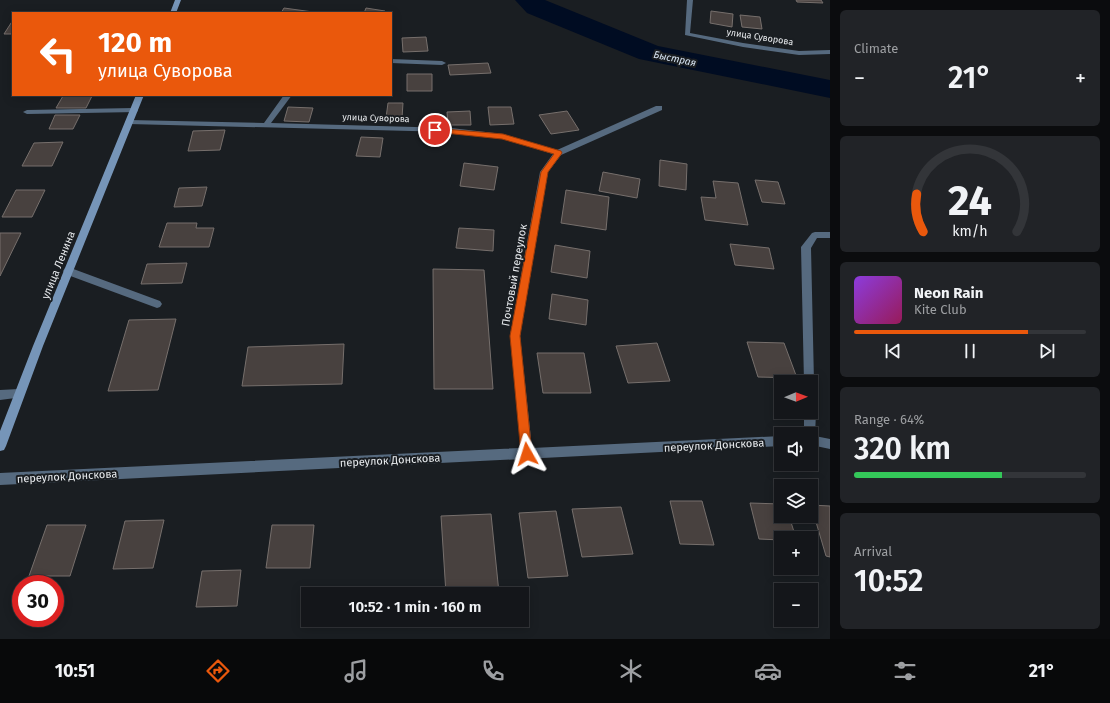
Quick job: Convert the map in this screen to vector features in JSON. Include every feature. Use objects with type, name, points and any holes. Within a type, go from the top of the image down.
[{"type":"street","points":[[173,12],[178,0]]},
{"type":"street","name":"улица Суворова","points":[[690,0],[687,34],[743,46],[799,53],[830,52]]},
{"type":"street","points":[[392,61],[442,63]]},
{"type":"street","name":"улица Ленина","points":[[0,446],[68,271],[140,96]]},
{"type":"street","points":[[266,125],[287,96]]},
{"type":"street","points":[[558,153],[659,108]]},
{"type":"street","points":[[27,112],[134,110]]},
{"type":"street","name":"улица Суворова","points":[[129,122],[451,130],[503,136],[558,153]]},
{"type":"street","name":"Почтовый переулок","points":[[527,454],[515,336],[544,172],[558,153]]},
{"type":"street","points":[[809,375],[806,247],[815,235],[830,235]]},
{"type":"street","points":[[68,271],[157,304]]},
{"type":"street","points":[[0,395],[19,394]]},
{"type":"street","name":"переулок Донскова","points":[[0,479],[774,441]]},
{"type":"street","points":[[818,441],[830,444]]},
{"type":"building","points":[[796,0],[821,0],[823,3],[797,2]]},
{"type":"building","points":[[284,8],[313,12],[282,12]]},
{"type":"building","points":[[366,8],[385,11],[384,12],[364,12]]},
{"type":"building","points":[[711,11],[733,14],[732,27],[710,23]]},
{"type":"building","points":[[740,15],[760,17],[762,29],[742,27]]},
{"type":"building","points":[[12,22],[12,34],[4,34]]},
{"type":"building","points":[[426,37],[428,51],[403,52],[402,38]]},
{"type":"building","points":[[488,63],[491,73],[450,75],[448,65]]},
{"type":"building","points":[[407,74],[432,74],[432,91],[407,91]]},
{"type":"building","points":[[63,96],[92,96],[86,108],[56,108]]},
{"type":"building","points":[[388,103],[403,103],[402,118],[386,118]]},
{"type":"building","points":[[288,107],[313,108],[309,122],[284,121]]},
{"type":"building","points":[[488,107],[511,107],[514,124],[490,125]]},
{"type":"building","points":[[470,111],[471,125],[448,125],[447,112]]},
{"type":"building","points":[[567,111],[579,130],[551,134],[539,115]]},
{"type":"building","points":[[55,115],[80,115],[73,129],[49,129]]},
{"type":"building","points":[[225,130],[220,150],[188,151],[193,131]]},
{"type":"building","points":[[361,137],[383,138],[380,157],[356,156]]},
{"type":"building","points":[[63,142],[52,166],[22,166],[34,143]]},
{"type":"building","points":[[660,160],[687,164],[686,190],[659,186]]},
{"type":"building","points":[[464,163],[498,167],[494,190],[460,186]]},
{"type":"building","points":[[603,172],[640,179],[637,198],[599,191]]},
{"type":"building","points":[[755,180],[778,182],[785,204],[762,202]]},
{"type":"building","points":[[713,181],[738,183],[748,225],[705,220],[701,197],[716,198]]},
{"type":"building","points":[[207,187],[202,206],[174,207],[179,188]]},
{"type":"building","points":[[16,190],[45,190],[32,217],[2,217]]},
{"type":"building","points":[[566,190],[609,197],[606,230],[561,223]]},
{"type":"building","points":[[167,223],[197,223],[196,228],[214,228],[209,247],[159,247]]},
{"type":"building","points":[[459,228],[494,230],[493,251],[456,248]]},
{"type":"building","points":[[0,233],[21,233],[0,276]]},
{"type":"building","points":[[730,244],[769,248],[774,269],[735,265]]},
{"type":"building","points":[[555,245],[590,251],[587,278],[551,272]]},
{"type":"building","points":[[187,263],[182,283],[141,284],[147,264]]},
{"type":"building","points":[[433,269],[484,270],[493,389],[434,389]]},
{"type":"building","points":[[552,294],[588,300],[586,325],[549,319]]},
{"type":"building","points":[[176,319],[158,390],[108,391],[129,320]]},
{"type":"building","points":[[747,342],[784,343],[796,375],[774,375],[774,377],[758,377]]},
{"type":"building","points":[[657,343],[670,381],[628,383],[616,346]]},
{"type":"building","points":[[344,344],[342,384],[242,386],[248,347]]},
{"type":"building","points":[[537,353],[584,353],[591,393],[543,393]]},
{"type":"building","points":[[670,501],[702,501],[714,545],[680,544]]},
{"type":"building","points":[[750,503],[774,504],[774,523],[791,523],[794,531],[774,531],[774,540],[759,539]]},
{"type":"building","points":[[818,505],[830,506],[830,557],[826,556],[816,523],[818,523]]},
{"type":"building","points":[[621,507],[633,554],[582,557],[572,509]]},
{"type":"building","points":[[556,511],[568,576],[528,578],[519,513]]},
{"type":"building","points":[[491,514],[498,587],[446,587],[441,516]]},
{"type":"building","points":[[164,520],[153,568],[113,569],[125,521]]},
{"type":"building","points":[[47,525],[86,525],[70,576],[29,575]]},
{"type":"building","points":[[272,525],[314,525],[310,568],[266,568]]},
{"type":"building","points":[[241,570],[237,606],[196,607],[202,571]]},
{"type":"waterway","name":"Быстрая","points":[[529,0],[537,7],[650,53],[830,89]]},
{"type":"route","points":[[435,130],[451,130],[503,136],[558,153],[544,172],[515,336],[518,380],[527,454]]}]
